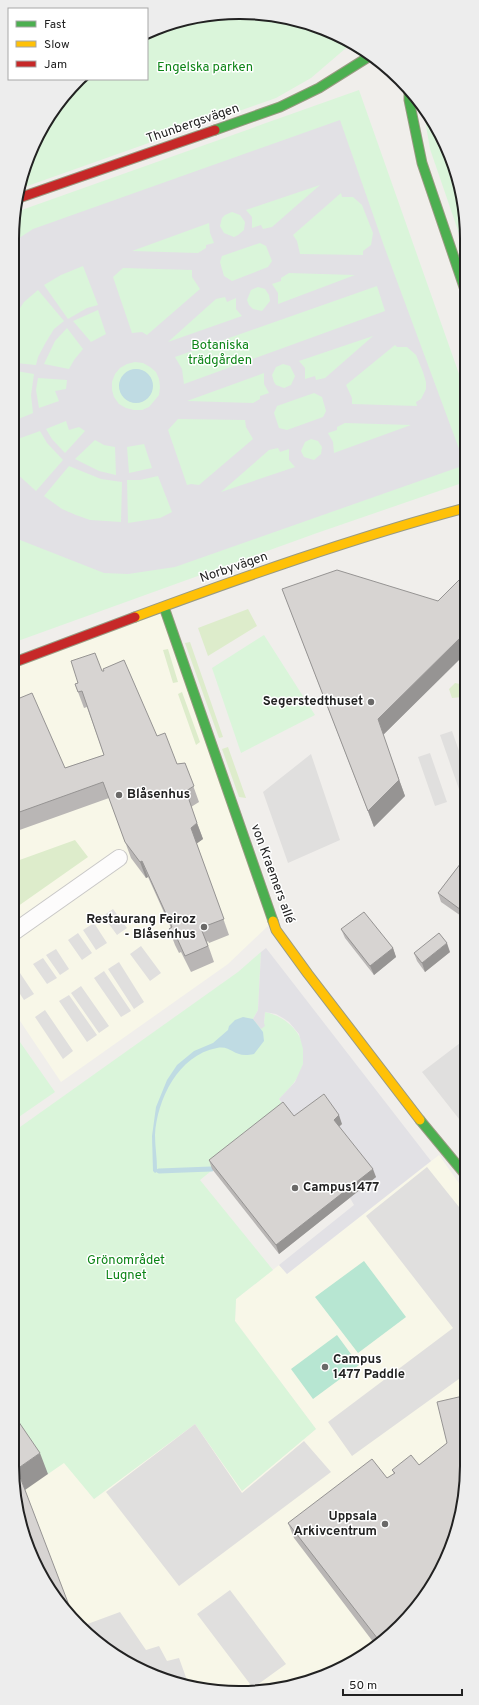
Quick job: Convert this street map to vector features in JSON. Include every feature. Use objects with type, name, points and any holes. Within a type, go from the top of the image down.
[{"type":"street","name":"Thunbergsvägen","points":[[23,197],[280,107],[319,88],[366,59]]},
{"type":"street","points":[[409,99],[422,163],[460,275]]},
{"type":"street","name":"Norbyvägen","points":[[19,661],[210,589],[412,522],[460,509]]},
{"type":"street","name":"von Kraemers allé","points":[[164,607],[276,930],[441,1147],[460,1169]]},
{"type":"street","points":[[19,928],[119,858]]},
{"type":"shaded area","points":[[340,120],[384,246],[460,451],[460,467],[175,567],[128,574],[104,573],[19,541],[19,476],[36,491],[63,460],[47,443],[40,431],[19,439],[19,419],[33,413],[31,395],[34,374],[19,372],[19,363],[36,365],[38,357],[54,329],[64,321],[38,290],[24,302],[19,310],[19,238],[33,229]],"holes":[[[320,185],[272,227],[263,229],[261,225],[252,228],[252,217],[246,210]],[[341,193],[342,197],[353,197],[362,205],[373,233],[371,245],[363,251],[363,255],[300,254],[297,241],[293,235]],[[232,212],[240,215],[245,222],[244,230],[234,237],[224,233],[220,226],[222,218]],[[209,223],[210,233],[214,243],[206,245],[206,248],[198,253],[132,251]],[[260,243],[266,246],[272,261],[268,267],[232,281],[224,276],[220,262],[222,256]],[[83,266],[98,305],[87,308],[68,319],[44,285],[61,275]],[[123,268],[192,270],[192,277],[200,289],[147,335],[142,332],[132,333],[113,277]],[[289,273],[355,275],[278,304],[278,293],[272,284],[281,281],[281,278]],[[377,286],[385,311],[184,384],[182,369],[175,357]],[[258,287],[265,289],[269,295],[270,301],[262,311],[253,309],[247,300],[251,290]],[[225,297],[227,302],[236,298],[236,309],[242,316],[168,342],[216,299]],[[98,310],[106,334],[91,342],[73,321]],[[67,328],[83,349],[69,369],[44,364],[55,341]],[[373,336],[325,378],[316,380],[315,376],[305,379],[305,368],[299,361]],[[395,345],[397,347],[407,347],[416,355],[426,382],[426,389],[421,399],[416,402],[417,406],[352,404],[352,398],[346,385]],[[135,362],[143,363],[156,372],[159,379],[159,395],[149,407],[142,410],[126,408],[119,404],[114,397],[112,382],[115,374],[120,368],[127,364]],[[283,364],[290,366],[295,376],[291,385],[284,388],[276,385],[272,375],[276,367]],[[264,373],[264,384],[269,393],[260,396],[260,399],[253,403],[187,401]],[[38,378],[67,380],[66,389],[55,391],[59,401],[39,408],[36,390]],[[314,393],[322,397],[326,411],[323,417],[287,430],[279,428],[274,413],[277,406]],[[178,419],[245,420],[246,427],[253,439],[199,485],[187,485],[168,430]],[[66,421],[69,430],[79,427],[85,431],[65,453],[52,439],[46,429]],[[345,423],[411,425],[334,453],[333,442],[328,433],[337,430],[337,427]],[[311,439],[318,441],[322,447],[321,454],[314,460],[304,457],[301,451],[305,442]],[[95,440],[104,445],[115,447],[116,475],[99,471],[75,459]],[[144,444],[152,468],[129,473],[127,447]],[[278,448],[280,452],[289,449],[289,460],[295,467],[221,492],[269,450]],[[69,466],[101,479],[122,482],[121,522],[90,520],[62,509],[44,496]],[[158,476],[172,512],[160,518],[128,523],[127,480],[140,480]]]},
{"type":"shaded area","name":"Blåsenhus","points":[[160,611],[269,925],[228,964],[61,1082],[19,1019],[19,663]]},
{"type":"shaded area","points":[[452,731],[460,754],[460,792],[440,735]]},
{"type":"shaded area","points":[[430,753],[447,802],[435,806],[418,757]]},
{"type":"shaded area","points":[[311,754],[340,840],[288,863],[263,792]]},
{"type":"shaded area","points":[[113,909],[127,928],[117,935],[103,916]]},
{"type":"shaded area","points":[[94,923],[107,943],[96,950],[83,930]]},
{"type":"shaded area","points":[[78,933],[92,953],[82,960],[68,940]]},
{"type":"shaded area","points":[[141,946],[161,973],[150,981],[130,954]]},
{"type":"shaded area","points":[[266,948],[431,1161],[287,1274],[279,1265],[354,1205],[350,1198],[337,1128],[342,1124],[297,1125],[279,1099],[295,1082],[303,1064],[303,1049],[299,1034],[289,1022],[283,1018],[276,1014],[265,1012],[265,1026],[261,1029],[253,1019],[258,1010],[261,952]]},
{"type":"shaded area","points":[[56,949],[69,969],[60,975],[46,955]]},
{"type":"shaded area","points":[[43,958],[57,978],[47,984],[33,964]]},
{"type":"shaded area","points":[[119,962],[144,1002],[134,1009],[108,969]]},
{"type":"shaded area","points":[[104,971],[131,1011],[121,1017],[94,978]]},
{"type":"shaded area","points":[[20,973],[34,994],[24,1000],[19,992]]},
{"type":"shaded area","points":[[81,986],[109,1026],[99,1033],[71,993]]},
{"type":"shaded area","points":[[69,995],[97,1035],[87,1042],[59,1001]]},
{"type":"shaded area","points":[[45,1010],[73,1051],[63,1059],[35,1017]]},
{"type":"shaded area","points":[[460,1043],[460,1120],[422,1072]]},
{"type":"shaded area","points":[[439,1155],[460,1185],[460,1480],[456,1509],[449,1532],[391,1625],[362,1649],[324,1669],[283,1682],[254,1686],[225,1686],[196,1682],[155,1669],[129,1656],[117,1649],[94,1631],[74,1611],[61,1595],[20,1486],[19,1467],[48,1474],[64,1462],[94,1499],[195,1424],[242,1491],[316,1429],[235,1321],[236,1299],[279,1265],[287,1274]]},
{"type":"shaded area","points":[[427,1167],[460,1208],[460,1378],[352,1456],[328,1422],[453,1328],[366,1216]]},
{"type":"shaded area","points":[[195,1424],[242,1493],[304,1441],[331,1472],[179,1586],[106,1492]]},
{"type":"shaded area","points":[[230,1590],[286,1664],[256,1686],[251,1686],[197,1614]]},
{"type":"shaded area","points":[[120,1612],[146,1650],[159,1646],[167,1661],[179,1658],[187,1679],[155,1669],[129,1656],[105,1640],[87,1624]]},
{"type":"green space","name":"Engelska parken","points":[[225,19],[254,19],[283,23],[297,27],[324,36],[347,47],[311,78],[276,98],[26,187],[42,142],[56,117],[74,94],[88,80],[148,80],[148,39],[169,31],[196,23]]},
{"type":"green space","name":"Botaniska trädgården","points":[[359,90],[460,377],[460,484],[317,533],[19,641],[19,225],[21,210]]},
{"type":"green space","points":[[425,121],[443,155],[452,182],[456,196],[460,236],[430,149]]},
{"type":"green space","points":[[248,609],[257,626],[208,656],[198,628]]},
{"type":"green space","points":[[264,635],[315,715],[241,753],[212,668]]},
{"type":"green space","points":[[190,642],[223,737],[219,738],[185,643]]},
{"type":"green space","points":[[168,649],[178,682],[173,683],[163,650]]},
{"type":"green space","points":[[455,683],[460,684],[460,697],[452,698],[449,689]]},
{"type":"green space","points":[[182,692],[200,742],[196,745],[178,694]]},
{"type":"green space","points":[[228,747],[246,798],[239,797],[222,749]]},
{"type":"green space","points":[[75,840],[88,857],[19,905],[19,860]]},
{"type":"green space","name":"Grönområdet Lugnet","points":[[261,952],[258,1010],[253,1019],[258,1024],[264,1023],[265,1012],[282,1019],[289,1024],[300,1037],[304,1055],[303,1064],[297,1079],[279,1099],[286,1111],[200,1180],[273,1270],[236,1299],[235,1321],[316,1429],[242,1491],[195,1424],[94,1499],[64,1463],[48,1474],[19,1432],[19,1128],[238,972]]},
{"type":"green space","points":[[19,1041],[55,1092],[19,1117]]},
{"type":"green space","points":[[364,1261],[406,1317],[358,1353],[315,1297]]},
{"type":"green space","name":"Campus 1477 Paddle","points":[[337,1335],[359,1365],[313,1399],[291,1369]]},
{"type":"water","points":[[133,369],[139,369],[143,370],[150,376],[153,386],[152,393],[146,400],[139,403],[133,403],[129,402],[122,396],[119,389],[119,383],[120,379],[126,372]]},
{"type":"water","points":[[243,1017],[253,1019],[263,1032],[264,1041],[254,1054],[237,1054],[227,1048],[217,1048],[203,1052],[181,1069],[172,1081],[165,1094],[157,1122],[155,1139],[157,1169],[159,1171],[155,1173],[153,1171],[152,1136],[156,1107],[167,1080],[177,1065],[194,1051],[213,1043],[228,1030],[229,1026],[235,1020]]},
{"type":"building","name":"Segerstedthuset","points":[[337,570],[438,601],[460,579],[460,638],[378,719],[399,780],[368,811],[282,589]]},
{"type":"building","name":"Blåsenhus","points":[[95,653],[102,671],[104,671],[103,669],[124,660],[157,736],[165,733],[177,764],[185,763],[194,786],[186,791],[197,823],[191,828],[224,919],[203,927],[202,925],[200,926],[208,946],[185,956],[176,936],[173,937],[169,929],[172,927],[142,861],[140,862],[125,842],[103,782],[19,812],[19,698],[32,693],[65,768],[104,755],[82,691],[78,692],[75,684],[78,683],[71,661]]},
{"type":"building","points":[[460,864],[460,909],[438,893]]},
{"type":"building","points":[[364,912],[393,948],[370,966],[341,929]]},
{"type":"building","points":[[439,933],[447,943],[422,963],[414,953]]},
{"type":"building","name":"Campus1477","points":[[324,1094],[339,1115],[334,1120],[373,1169],[276,1245],[209,1160],[283,1102],[294,1116]]},
{"type":"building","name":"Uppsala Arkivcentrum","points":[[460,1397],[460,1480],[456,1509],[443,1550],[423,1588],[405,1611],[377,1638],[288,1523],[372,1459],[387,1478],[395,1473],[392,1470],[411,1455],[419,1465],[447,1443],[437,1402]]},
{"type":"building","points":[[19,1422],[40,1453],[19,1468]]},
{"type":"building","points":[[19,1474],[69,1605],[56,1588],[36,1550],[23,1509]]},
{"type":"waterway","points":[[159,1171],[211,1169]]},
{"type":"traffic: fast","points":[[215,130],[280,107],[319,88],[366,59]]},
{"type":"traffic: fast","points":[[409,99],[422,163],[460,275]]},
{"type":"traffic: fast","points":[[164,607],[273,921]]},
{"type":"traffic: fast","points":[[420,1120],[460,1168]]},
{"type":"traffic: slow","points":[[135,617],[298,559],[381,532],[460,509]]},
{"type":"traffic: slow","points":[[273,921],[276,930],[308,974],[420,1120]]},
{"type":"traffic: jam","points":[[23,197],[215,130]]},
{"type":"traffic: jam","points":[[19,660],[135,617]]},
{"type":"place","name":"Segerstedthuset","points":[[371,702]]},
{"type":"place","name":"Blåsenhus","points":[[119,795]]},
{"type":"place","name":"Restaurang Feiroz - Blåsenhus","points":[[204,927]]},
{"type":"place","name":"Campus1477","points":[[295,1188]]},
{"type":"place","name":"Campus 1477 Paddle","points":[[325,1367]]},
{"type":"place","name":"Uppsala Arkivcentrum","points":[[385,1524]]}]
